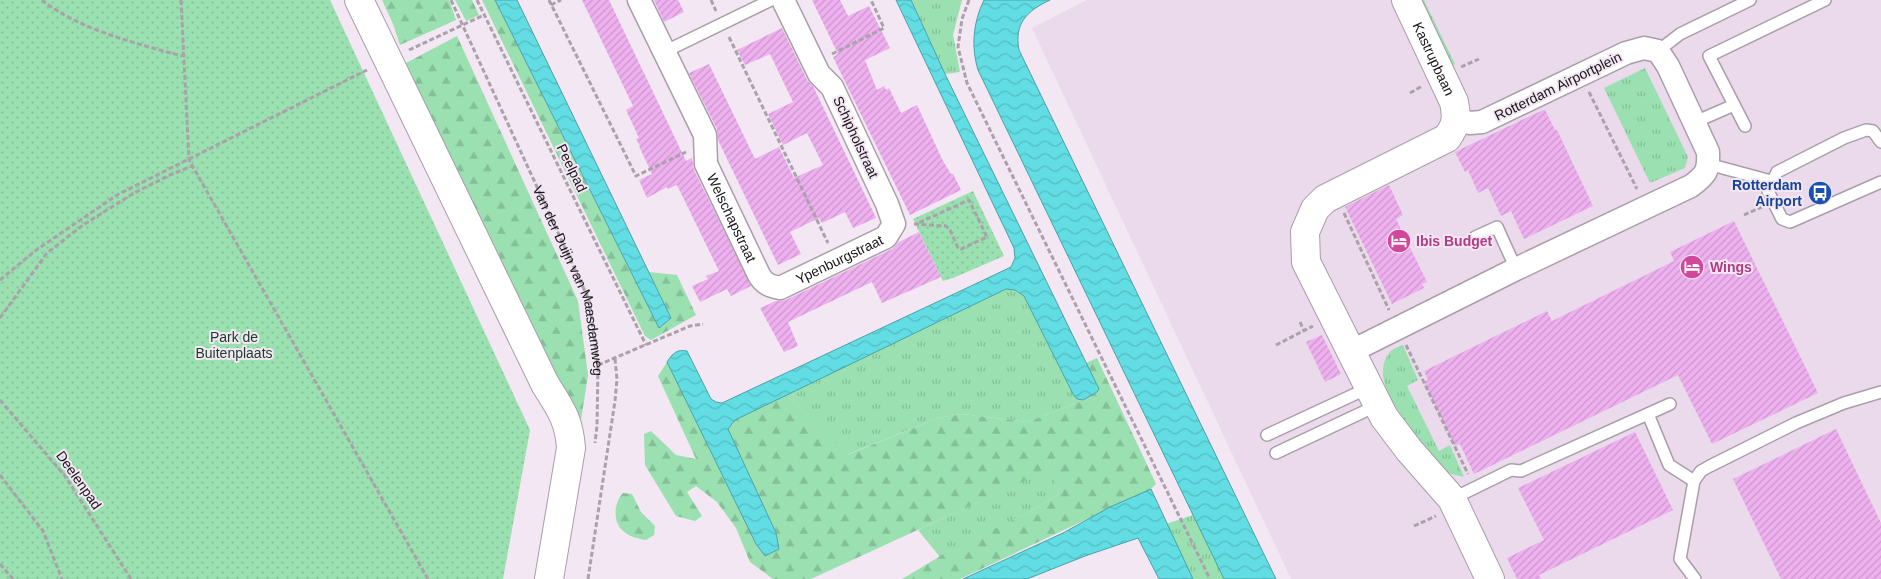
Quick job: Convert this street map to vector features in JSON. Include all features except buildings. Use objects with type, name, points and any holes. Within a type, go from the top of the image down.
[{"type":"street","points":[[359,0],[545,384],[566,418],[571,448],[549,579]]},
{"type":"street","name":"Welschapstraat","points":[[639,0],[705,135],[706,164],[760,275],[769,286],[780,288]]},
{"type":"street","name":"Schipholstraat","points":[[783,0],[819,74],[832,87],[887,204],[894,224]]},
{"type":"street","name":"Kastrupbaan","points":[[1406,0],[1454,102],[1457,118]]},
{"type":"street","name":"Rotterdam Airportplein","points":[[1457,118],[1470,122],[1482,122],[1626,52],[1644,48],[1658,51]]},
{"type":"street","points":[[1350,352],[1516,269],[1691,186],[1704,177],[1708,164],[1708,152],[1668,66],[1658,51]]},
{"type":"street","points":[[1457,118],[1447,138],[1325,199],[1315,209],[1305,232],[1306,262],[1384,417],[1409,450],[1452,499],[1490,579]]},
{"type":"street","name":"Ypenburgstraat","points":[[780,288],[886,237],[894,224]]},
{"type":"street","points":[[533,579],[553,447],[552,416],[545,384]]},
{"type":"lane","points":[[664,52],[771,0]]},
{"type":"lane","points":[[1658,51],[1680,34],[1750,0]]},
{"type":"lane","points":[[1744,126],[1709,56],[1825,0]]},
{"type":"lane","points":[[1695,122],[1734,105]]},
{"type":"lane","points":[[1881,142],[1873,131],[1866,130],[1844,138],[1777,172],[1768,191],[1782,219],[1790,222],[1881,182]]},
{"type":"lane","points":[[1708,164],[1772,181]]},
{"type":"lane","points":[[1475,237],[1496,227],[1516,269]]},
{"type":"lane","points":[[1695,579],[1680,559],[1694,481],[1700,471],[1796,423],[1844,403],[1881,392]]},
{"type":"lane","points":[[1268,435],[1373,396]]},
{"type":"lane","points":[[1276,453],[1373,396]]},
{"type":"lane","points":[[1452,499],[1511,470],[1521,470],[1670,404]]},
{"type":"lane","points":[[1648,414],[1669,465],[1694,481]]},
{"type":"path","points":[[42,0],[54,10],[82,24],[182,56]]},
{"type":"path","points":[[181,0],[182,56],[189,160],[428,579]]},
{"type":"path","name":"Van der Duijn van Maasdamweg","points":[[451,0],[589,300],[598,365],[597,426],[594,446]]},
{"type":"path","name":"Peelpad","points":[[477,0],[646,345]]},
{"type":"path","points":[[549,0],[636,176],[705,142]]},
{"type":"path","points":[[551,5],[561,0]]},
{"type":"path","points":[[711,0],[828,243]]},
{"type":"path","points":[[814,63],[884,28],[871,0]]},
{"type":"path","points":[[969,0],[962,19],[958,47],[967,83],[1210,579]]},
{"type":"path","points":[[0,280],[35,251],[117,195],[388,60],[484,15]]},
{"type":"path","points":[[1580,76],[1646,208]]},
{"type":"path","points":[[0,318],[47,253],[83,224],[134,194],[192,166]]},
{"type":"path","points":[[894,224],[946,226],[950,230],[958,248],[961,249],[987,237],[969,200],[916,224]]},
{"type":"path","points":[[1276,344],[1333,316]]},
{"type":"path","points":[[1300,322],[1304,331]]},
{"type":"path","points":[[598,365],[690,326],[704,324]]},
{"type":"path","name":"Van der Duijn van Maasdamweg","points":[[588,579],[615,402],[615,359]]},
{"type":"path","name":"Deelenpad","points":[[0,400],[66,476],[131,579]]},
{"type":"path","points":[[0,475],[43,531],[62,579]]},
{"type":"path","points":[[0,564],[13,579]]},
{"type":"shaded area","points":[[1087,0],[1881,0],[1881,579],[1291,579],[1032,28]]},
{"type":"green space","name":"Park de Buitenplaats","points":[[0,0],[330,0],[530,430],[503,579],[0,579]]},
{"type":"green space","points":[[382,0],[449,0],[456,20],[400,45]]},
{"type":"green space","points":[[455,0],[472,0],[479,15],[466,21]]},
{"type":"green space","points":[[482,0],[495,0],[659,328],[671,318],[649,272],[677,275],[696,315],[651,340],[645,336]]},
{"type":"green space","points":[[911,0],[962,0],[953,35],[960,72],[945,74]]},
{"type":"green space","points":[[1416,0],[1424,0],[1455,64],[1448,68]]},
{"type":"green space","points":[[457,36],[578,301],[588,375],[581,420],[553,378],[406,63]]},
{"type":"green space","points":[[1645,68],[1688,157],[1685,168],[1650,183],[1604,88]]},
{"type":"green space","points":[[973,191],[1004,256],[943,281],[913,219]]},
{"type":"green space","points":[[1006,289],[1015,290],[1024,296],[1073,394],[1077,399],[1083,400],[1028,422],[962,414],[938,418],[846,455],[786,395]]},
{"type":"green space","points":[[1403,345],[1418,380],[1407,386],[1439,451],[1450,445],[1464,477],[1451,474],[1441,467],[1396,416],[1401,415],[1388,393],[1383,377],[1383,369],[1389,353]]},
{"type":"green space","points":[[1097,358],[1156,484],[1151,489],[960,579],[902,579],[949,551],[1029,512],[1059,494],[1050,469],[811,579],[773,579],[750,562],[736,528],[717,502],[696,486],[687,492],[702,516],[695,521],[676,516],[645,465],[644,434],[651,431],[676,455],[696,459],[658,376],[667,362],[756,544],[765,556],[779,549],[776,533],[728,429],[735,420],[786,395],[847,455],[938,418],[962,414],[1028,422],[1083,400],[1097,392],[1099,389],[1086,363]]},
{"type":"green space","points":[[1050,468],[1059,494],[1029,512],[940,557],[918,530]]},
{"type":"green space","points":[[623,493],[632,494],[641,512],[655,526],[654,535],[646,540],[627,534],[619,526],[616,507]]},
{"type":"green space","points":[[1193,515],[1224,579],[1193,579],[1166,524]]},
{"type":"water","points":[[495,0],[517,0],[671,318],[659,328]]},
{"type":"water","points":[[896,0],[911,0],[945,74],[1099,389],[1083,400],[1077,399],[1024,296],[1015,290],[1006,289],[735,420],[728,429],[776,533],[779,549],[765,556],[756,544],[667,362],[671,356],[678,351],[687,351],[711,399],[722,403],[1011,267],[1015,258],[1014,248]]},
{"type":"water","points":[[984,0],[1050,0],[1035,9],[1024,19],[1019,32],[1019,50],[1276,579],[1224,579],[978,70],[974,52],[974,35],[977,17]]},
{"type":"water","points":[[1151,489],[1193,579],[1159,579],[1138,538],[1027,579],[963,579],[1063,533],[1110,507]]},
{"type":"place","name":"Rotterdam Airport","points":[[1820,193]]},
{"type":"place","name":"Ibis Budget","points":[[1399,241]]},
{"type":"place","name":"Wings","points":[[1692,267]]}]
